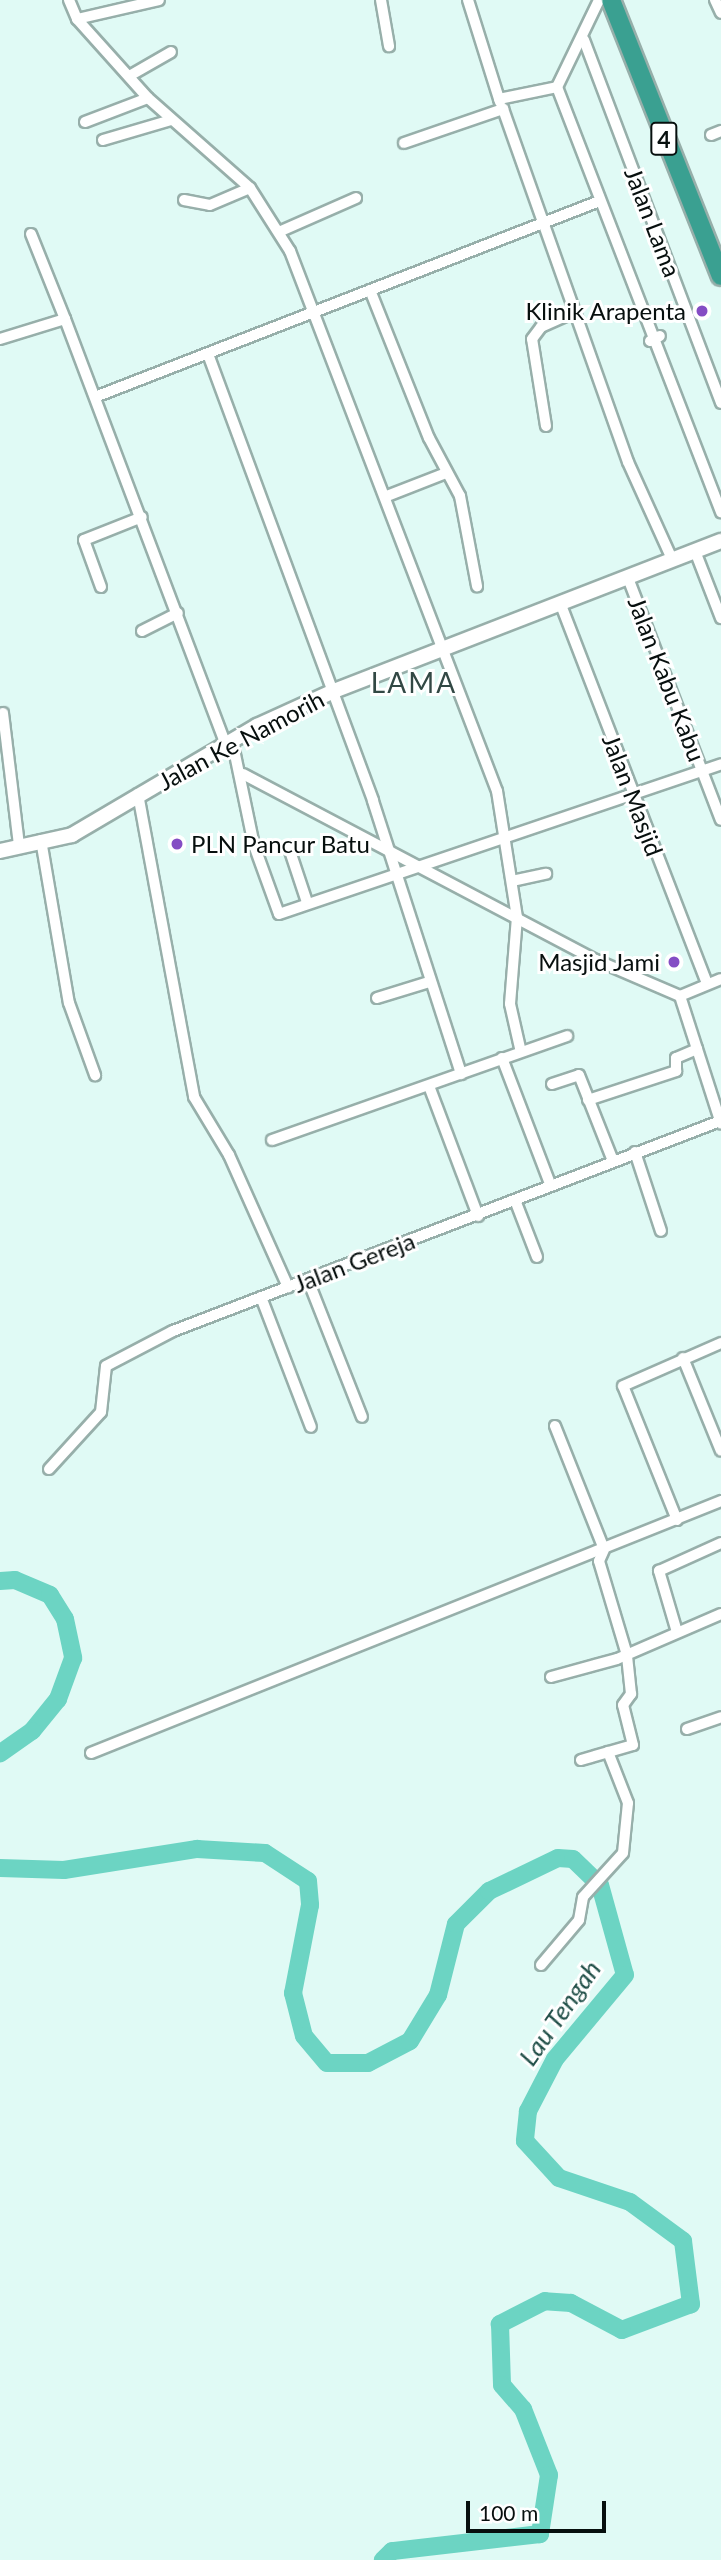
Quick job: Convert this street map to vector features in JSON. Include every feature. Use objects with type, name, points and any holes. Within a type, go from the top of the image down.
[{"type":"highway","name":"4","points":[[611,0],[721,276]]},
{"type":"street","points":[[69,0],[77,19],[131,75],[148,98],[250,188],[281,231],[446,648],[497,791],[517,917],[510,1004],[520,1048]]},
{"type":"street","points":[[77,19],[159,0]]},
{"type":"street","points":[[381,0],[389,46]]},
{"type":"street","points":[[468,0],[538,225],[672,559]]},
{"type":"street","points":[[499,99],[557,87],[584,40],[599,0]]},
{"type":"street","points":[[715,0],[721,13]]},
{"type":"street","name":"Jalan Lama","points":[[584,40],[721,403]]},
{"type":"street","points":[[131,75],[171,52]]},
{"type":"street","points":[[557,87],[650,341],[721,513]]},
{"type":"street","points":[[85,122],[148,98]]},
{"type":"street","points":[[404,143],[503,109]]},
{"type":"street","points":[[103,140],[171,120]]},
{"type":"street","points":[[184,200],[209,205],[250,188]]},
{"type":"street","points":[[281,231],[356,198]]},
{"type":"street","points":[[95,397],[597,202]]},
{"type":"street","points":[[31,234],[243,774],[274,909],[281,913],[721,764]]},
{"type":"street","points":[[370,290],[446,473],[462,502],[478,586]]},
{"type":"street","points":[[546,426],[532,339],[541,327],[573,313]]},
{"type":"street","points":[[0,339],[65,319]]},
{"type":"street","points":[[650,341],[660,336]]},
{"type":"street","points":[[208,354],[334,691],[388,846],[429,982],[461,1074]]},
{"type":"street","points":[[387,496],[446,473]]},
{"type":"street","points":[[101,587],[85,540],[142,517]]},
{"type":"street","name":"Jalan Ke Namorih","points":[[0,851],[72,835],[229,742],[334,691],[561,606],[721,541]]},
{"type":"street","points":[[695,551],[721,618]]},
{"type":"street","name":"Jalan Kabu Kabu","points":[[628,578],[721,820]]},
{"type":"street","name":"Jalan Masjid","points":[[561,606],[707,984]]},
{"type":"street","points":[[142,631],[178,613]]},
{"type":"street","points":[[3,713],[19,846]]},
{"type":"street","points":[[243,774],[425,864],[517,917],[680,996],[720,1123]]},
{"type":"street","points":[[138,794],[194,1097],[229,1155],[288,1287]]},
{"type":"street","points":[[41,840],[69,1003],[95,1075]]},
{"type":"street","points":[[289,848],[307,902]]},
{"type":"street","points":[[512,881],[546,874]]},
{"type":"street","points":[[680,996],[721,979]]},
{"type":"street","points":[[376,998],[429,982]]},
{"type":"street","points":[[272,1140],[429,1086],[502,1058],[520,1048],[567,1036]]},
{"type":"street","points":[[588,1100],[676,1071],[676,1058],[697,1049]]},
{"type":"street","points":[[502,1058],[551,1186]]},
{"type":"street","points":[[552,1084],[579,1075],[613,1161]]},
{"type":"street","points":[[429,1086],[478,1216]]},
{"type":"street","name":"Jalan Gereja","points":[[49,1469],[100,1412],[106,1366],[173,1331],[478,1216],[635,1152],[720,1123]]},
{"type":"street","points":[[635,1152],[661,1231]]},
{"type":"street","points":[[514,1200],[537,1257]]},
{"type":"street","points":[[308,1280],[362,1417]]},
{"type":"street","points":[[261,1297],[311,1427]]},
{"type":"street","points":[[677,1520],[624,1384],[721,1343]]},
{"type":"street","points":[[683,1358],[721,1451]]},
{"type":"street","points":[[555,1426],[604,1549],[598,1561],[627,1655],[631,1694],[623,1705],[633,1745],[581,1760]]},
{"type":"street","points":[[91,1754],[721,1501]]},
{"type":"street","points":[[677,1632],[659,1571],[721,1543]]},
{"type":"street","points":[[551,1677],[627,1655],[721,1614]]},
{"type":"street","points":[[687,1729],[721,1717]]},
{"type":"street","points":[[541,1965],[579,1920],[583,1897],[624,1853],[629,1812],[608,1752]]},
{"type":"waterway","name":"Lau Tengah","points":[[0,1581],[15,1580],[50,1595],[65,1619],[73,1658],[58,1699],[32,1731],[0,1753]]},
{"type":"waterway","name":"Lau Tengah","points":[[0,1868],[64,1870],[197,1849],[265,1853],[308,1881],[310,1905],[293,1993],[304,2036],[327,2063],[368,2063],[410,2041],[438,1995],[456,1924],[489,1891],[558,1858],[573,1859],[600,1885],[625,1975],[555,2059],[528,2111],[525,2141],[559,2178],[630,2202],[683,2241],[691,2304],[622,2330],[571,2303],[545,2301],[500,2324],[502,2385],[523,2409],[549,2475],[540,2534],[392,2551],[383,2560]]},
{"type":"place","name":"Klinik Arapenta","points":[[702,311]]},
{"type":"place","name":"PLN Pancur Batu","points":[[177,844]]},
{"type":"place","name":"Masjid Jami","points":[[674,962]]},
{"type":"district","name":"LAMA","points":[[414,682]]}]
